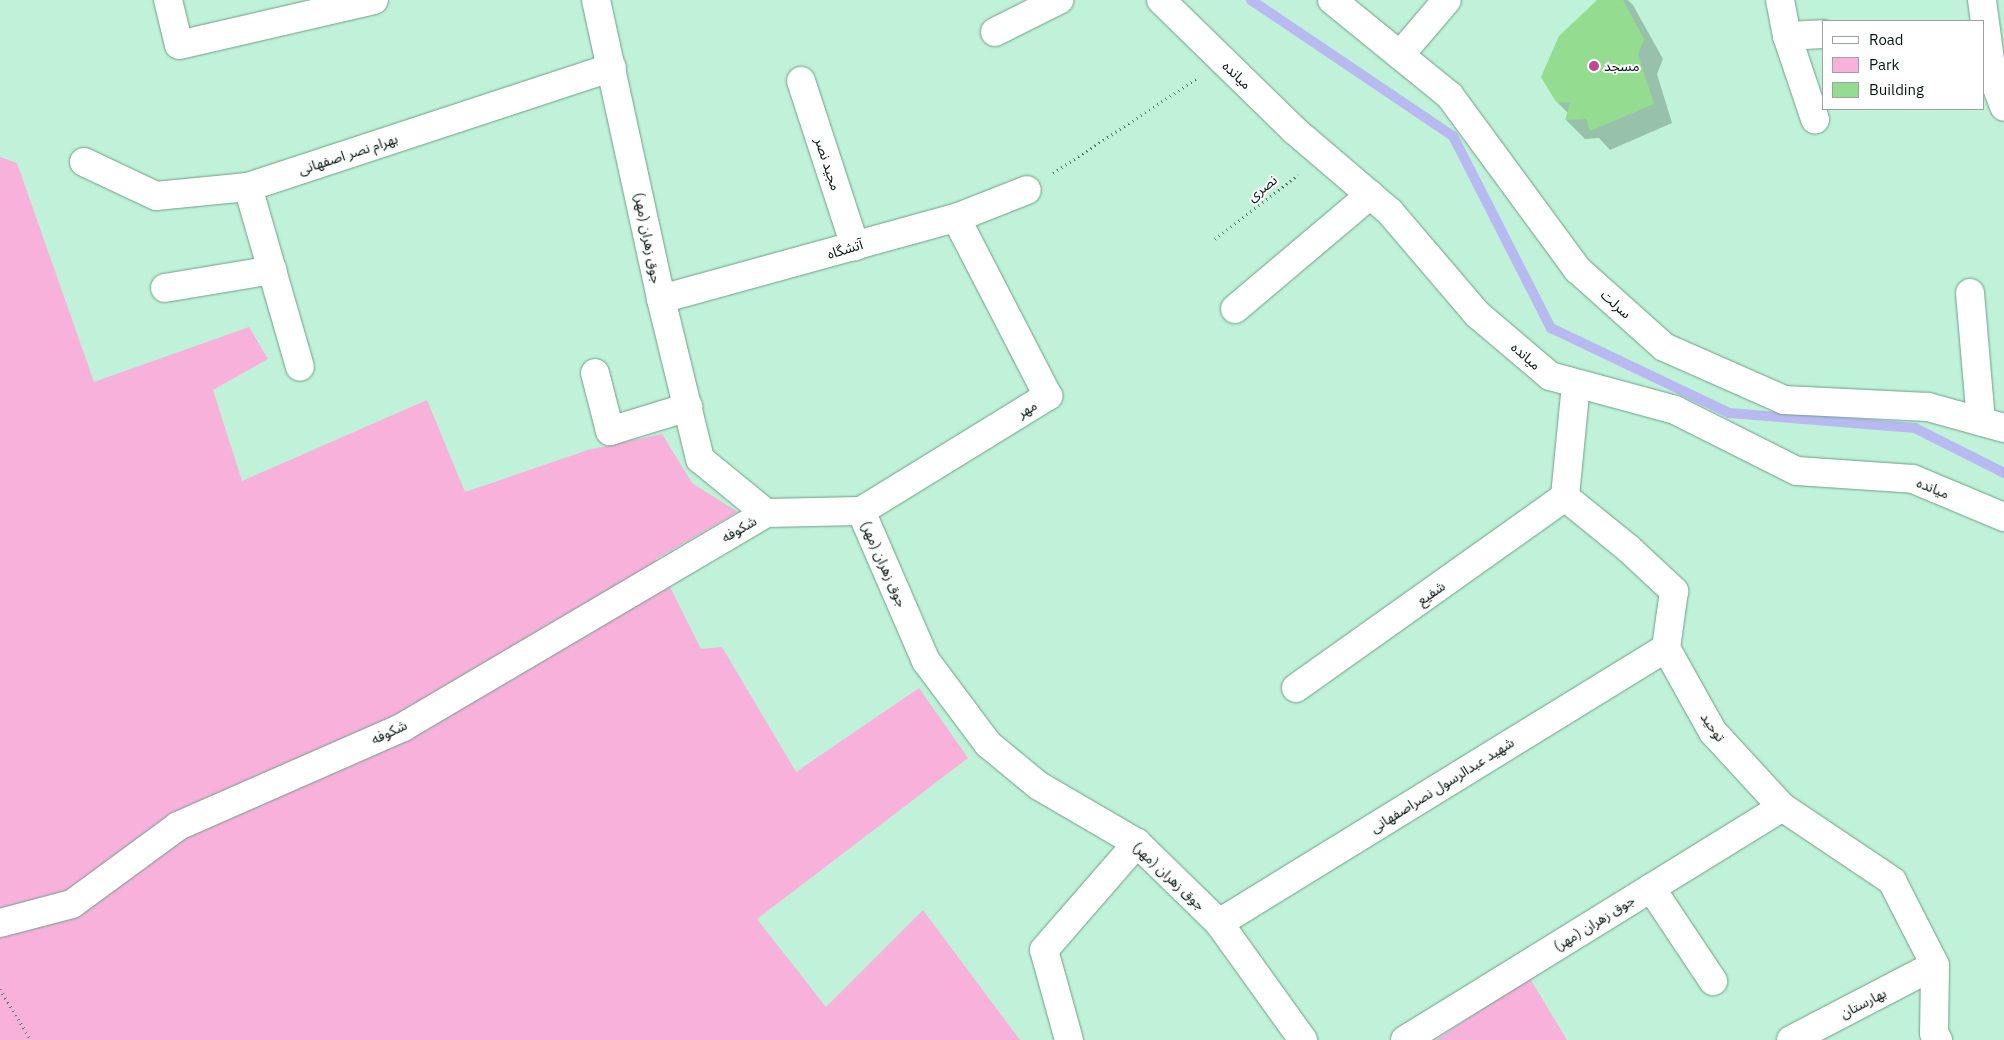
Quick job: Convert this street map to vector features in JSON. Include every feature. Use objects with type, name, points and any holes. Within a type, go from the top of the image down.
[{"type":"street","points":[[168,0],[179,45],[292,10],[374,0]]},
{"type":"street","name":"جوق زهران (مهر)","points":[[596,0],[612,67],[660,299],[700,459],[766,513],[861,510],[926,660],[988,744],[1039,786],[1137,843],[1219,923],[1303,1040]]},
{"type":"street","points":[[995,32],[1059,0]]},
{"type":"street","name":"میانده","points":[[1161,0],[1323,156],[1390,212],[1477,314],[1550,376],[1675,410],[1797,471],[1913,479],[2004,517]]},
{"type":"street","name":"سرلت","points":[[1332,0],[1450,96],[1578,270],[1664,347],[1784,400],[1928,407],[1993,425]]},
{"type":"street","points":[[1400,55],[1448,0]]},
{"type":"street","points":[[1780,0],[1787,36],[1815,119]]},
{"type":"street","points":[[1984,23],[1992,76],[2004,107]]},
{"type":"street","points":[[1787,36],[1822,34]]},
{"type":"street","name":"بهرام نصر اصفهانی","points":[[84,162],[156,196],[248,187],[612,67]]},
{"type":"street","name":"مجید نصر","points":[[801,81],[856,246]]},
{"type":"street","points":[[248,187],[300,367]]},
{"type":"street","name":"آتشگاه","points":[[660,299],[956,218],[1027,190]]},
{"type":"street","points":[[1235,309],[1370,195]]},
{"type":"street","name":"مهر","points":[[861,510],[1048,396],[956,218]]},
{"type":"street","points":[[166,288],[272,270]]},
{"type":"street","points":[[1970,293],[1993,425]]},
{"type":"street","points":[[595,373],[610,431],[688,407]]},
{"type":"street","points":[[1576,384],[1565,497],[1629,549],[1674,591],[1666,648]]},
{"type":"street","name":"شفیع","points":[[1296,688],[1565,497]]},
{"type":"street","name":"شکوفه","points":[[0,923],[72,904],[178,826],[403,727],[766,513]]},
{"type":"street","name":"توحید","points":[[1666,648],[1713,732],[1782,807],[1892,881],[1935,965],[1934,1033],[1938,1040]]},
{"type":"street","name":"شهید عبدالرسول نصراصفهانی","points":[[1219,923],[1666,648]]},
{"type":"street","name":"جوق زهران (مهر)","points":[[1405,1040],[1782,807]]},
{"type":"street","points":[[1069,1040],[1044,950],[1137,843]]},
{"type":"street","points":[[1651,888],[1713,981]]},
{"type":"street","name":"بهارستان","points":[[1791,1040],[1935,965]]},
{"type":"path","points":[[1027,190],[1223,61]]},
{"type":"path","name":"نصری","points":[[1215,239],[1323,156]]},
{"type":"path","points":[[0,989],[31,1040]]},
{"type":"green space","points":[[0,157],[17,163],[94,382],[249,327],[268,359],[213,390],[242,481],[427,400],[465,492],[588,450],[662,434],[692,483],[738,512],[656,559],[701,649],[722,647],[796,772],[919,688],[968,758],[757,919],[826,1007],[923,910],[1020,1040],[0,1040]]},
{"type":"green space","points":[[1529,977],[1567,1040],[1436,1040]]},
{"type":"building","name":"مسجد","points":[[1597,0],[1623,0],[1644,39],[1638,54],[1654,104],[1590,131],[1586,119],[1565,120],[1570,103],[1556,102],[1541,77],[1559,36]]},
{"type":"waterway","points":[[1251,0],[1453,136],[1551,328],[1729,413],[1915,428],[2004,473]]},
{"type":"place","name":"مسجد","points":[[1594,66]]}]
